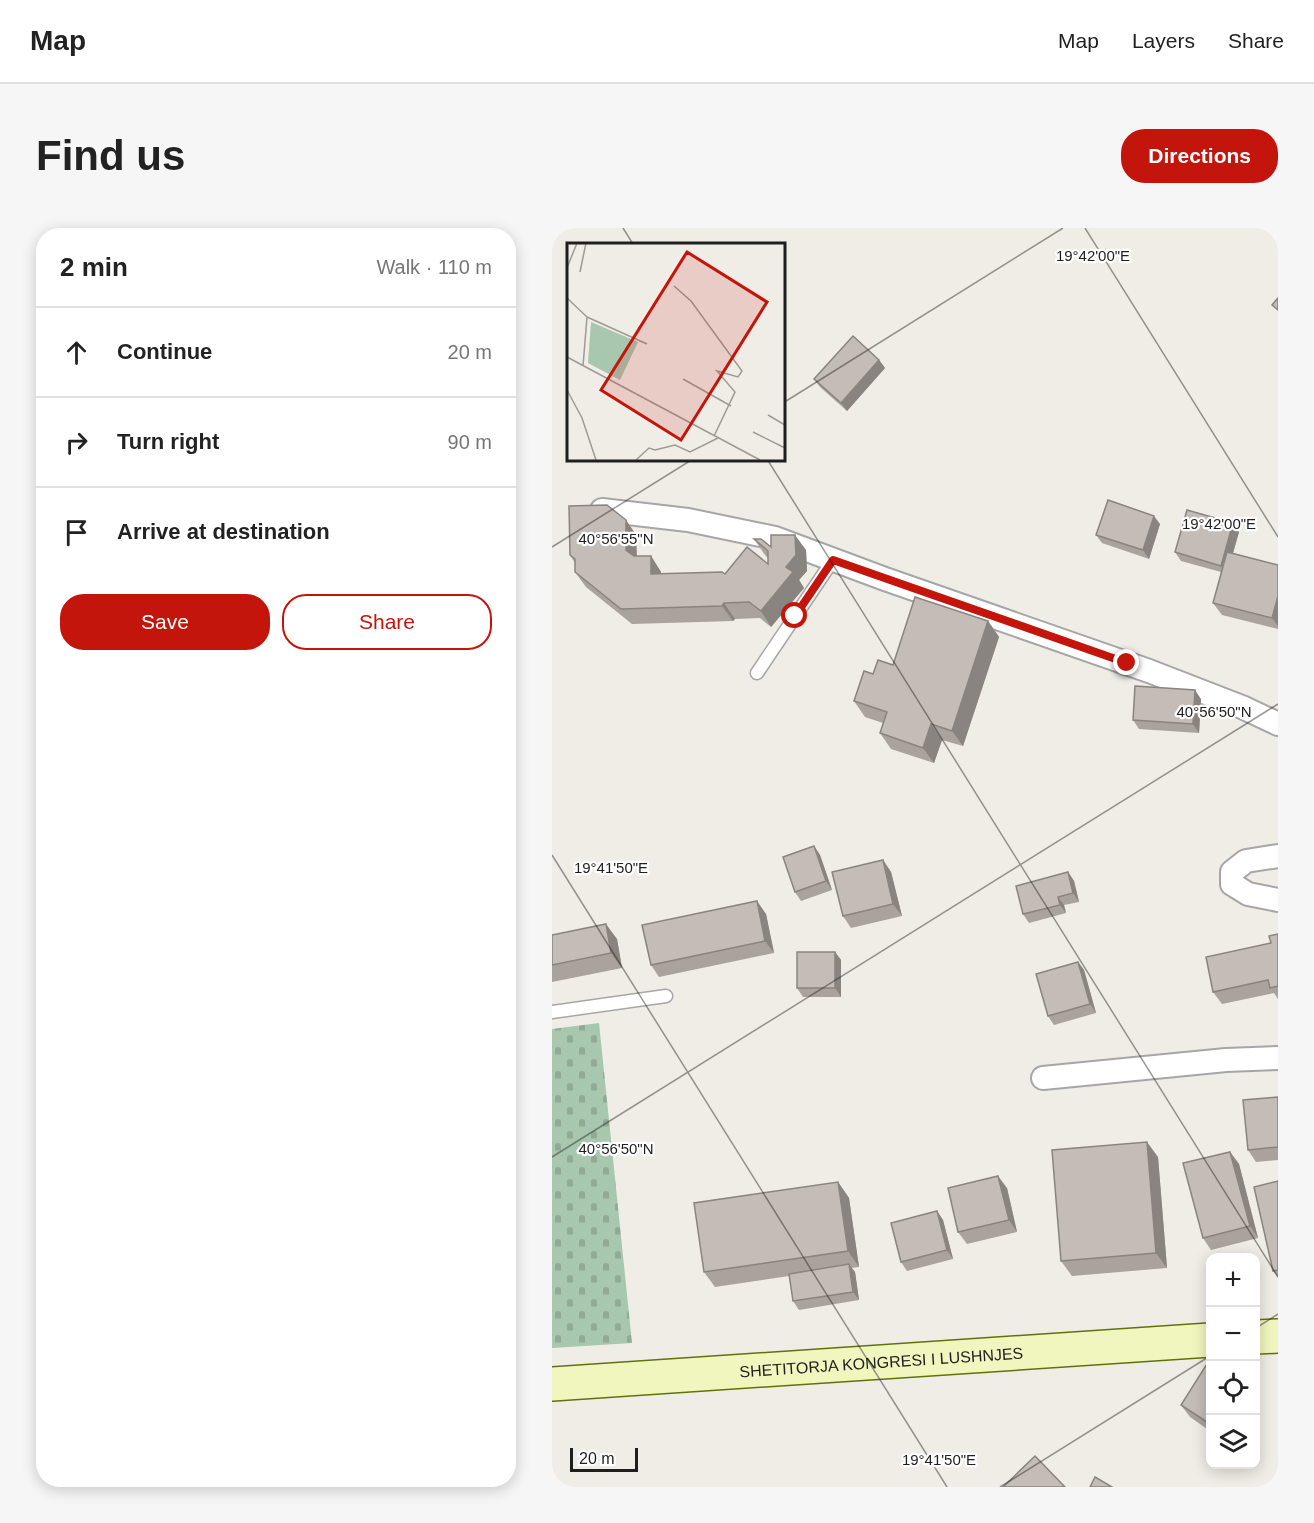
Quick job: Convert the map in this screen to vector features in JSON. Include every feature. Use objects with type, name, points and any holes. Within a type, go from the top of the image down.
[{"type":"main road","points":[[1260,1337],[1278,1336]]},
{"type":"main road","name":"SHETITORJA KONGRESI I LUSHNJES","points":[[552,1384],[1206,1340]]},
{"type":"street","points":[[602,510],[688,520],[775,538],[1149,671],[1242,707],[1278,724]]},
{"type":"street","points":[[1278,856],[1246,861],[1232,872],[1232,884],[1248,894],[1278,900]]},
{"type":"street","points":[[1043,1078],[1226,1060],[1278,1058]]},
{"type":"lane","points":[[757,673],[833,560]]},
{"type":"lane","points":[[552,1012],[666,996]]},
{"type":"green space","points":[[599,1023],[632,1343],[552,1348],[552,1029]]},
{"type":"building","points":[[1278,298],[1278,310],[1272,305]]},
{"type":"building","points":[[853,336],[879,360],[841,403],[814,379]]},
{"type":"building","points":[[1108,500],[1154,516],[1143,550],[1096,535]]},
{"type":"building","points":[[607,505],[626,520],[626,550],[634,556],[651,556],[651,574],[722,572],[725,574],[747,547],[768,564],[768,551],[754,539],[761,539],[771,547],[771,535],[795,535],[796,555],[786,567],[793,572],[761,611],[749,602],[724,603],[722,606],[621,609],[575,572],[575,559],[570,555],[569,506]]},
{"type":"building","points":[[1187,510],[1233,523],[1221,566],[1175,552]]},
{"type":"building","points":[[1227,552],[1278,565],[1278,596],[1272,618],[1213,603]]},
{"type":"building","points":[[915,597],[988,621],[952,731],[931,724],[923,748],[880,733],[887,712],[854,701],[864,671],[873,674],[878,660],[893,665]]},
{"type":"building","points":[[1135,686],[1195,690],[1193,724],[1133,720]]},
{"type":"building","points":[[814,846],[826,881],[795,892],[783,857]]},
{"type":"building","points":[[883,860],[893,904],[843,916],[832,872]]},
{"type":"building","points":[[1068,872],[1073,893],[1058,897],[1060,905],[1023,914],[1016,886]]},
{"type":"building","points":[[757,901],[765,941],[651,965],[642,925]]},
{"type":"building","points":[[606,924],[611,953],[552,965],[552,935]]},
{"type":"building","points":[[1278,934],[1278,986],[1270,988],[1268,980],[1213,992],[1206,957],[1271,943],[1269,936]]},
{"type":"building","points":[[797,952],[835,952],[835,988],[797,988]]},
{"type":"building","points":[[1078,962],[1090,1004],[1048,1016],[1036,974]]},
{"type":"building","points":[[1278,1097],[1278,1147],[1248,1150],[1243,1100]]},
{"type":"building","points":[[1147,1142],[1156,1253],[1061,1261],[1052,1150]]},
{"type":"building","points":[[1230,1152],[1250,1226],[1203,1238],[1183,1163]]},
{"type":"building","points":[[998,1176],[1009,1220],[958,1232],[948,1188]]},
{"type":"building","points":[[1278,1181],[1278,1270],[1273,1271],[1254,1187]]},
{"type":"building","points":[[838,1182],[848,1251],[704,1272],[694,1203]]},
{"type":"building","points":[[937,1211],[947,1250],[901,1262],[891,1223]]},
{"type":"building","points":[[849,1264],[853,1292],[793,1301],[789,1274]]},
{"type":"building","points":[[1206,1365],[1206,1421],[1181,1405]]},
{"type":"building","points":[[1035,1456],[1065,1487],[1003,1487]]},
{"type":"building","points":[[1095,1477],[1112,1487],[1090,1487]]},
{"type":"route","points":[[795,616],[833,560],[1127,663]]}]
